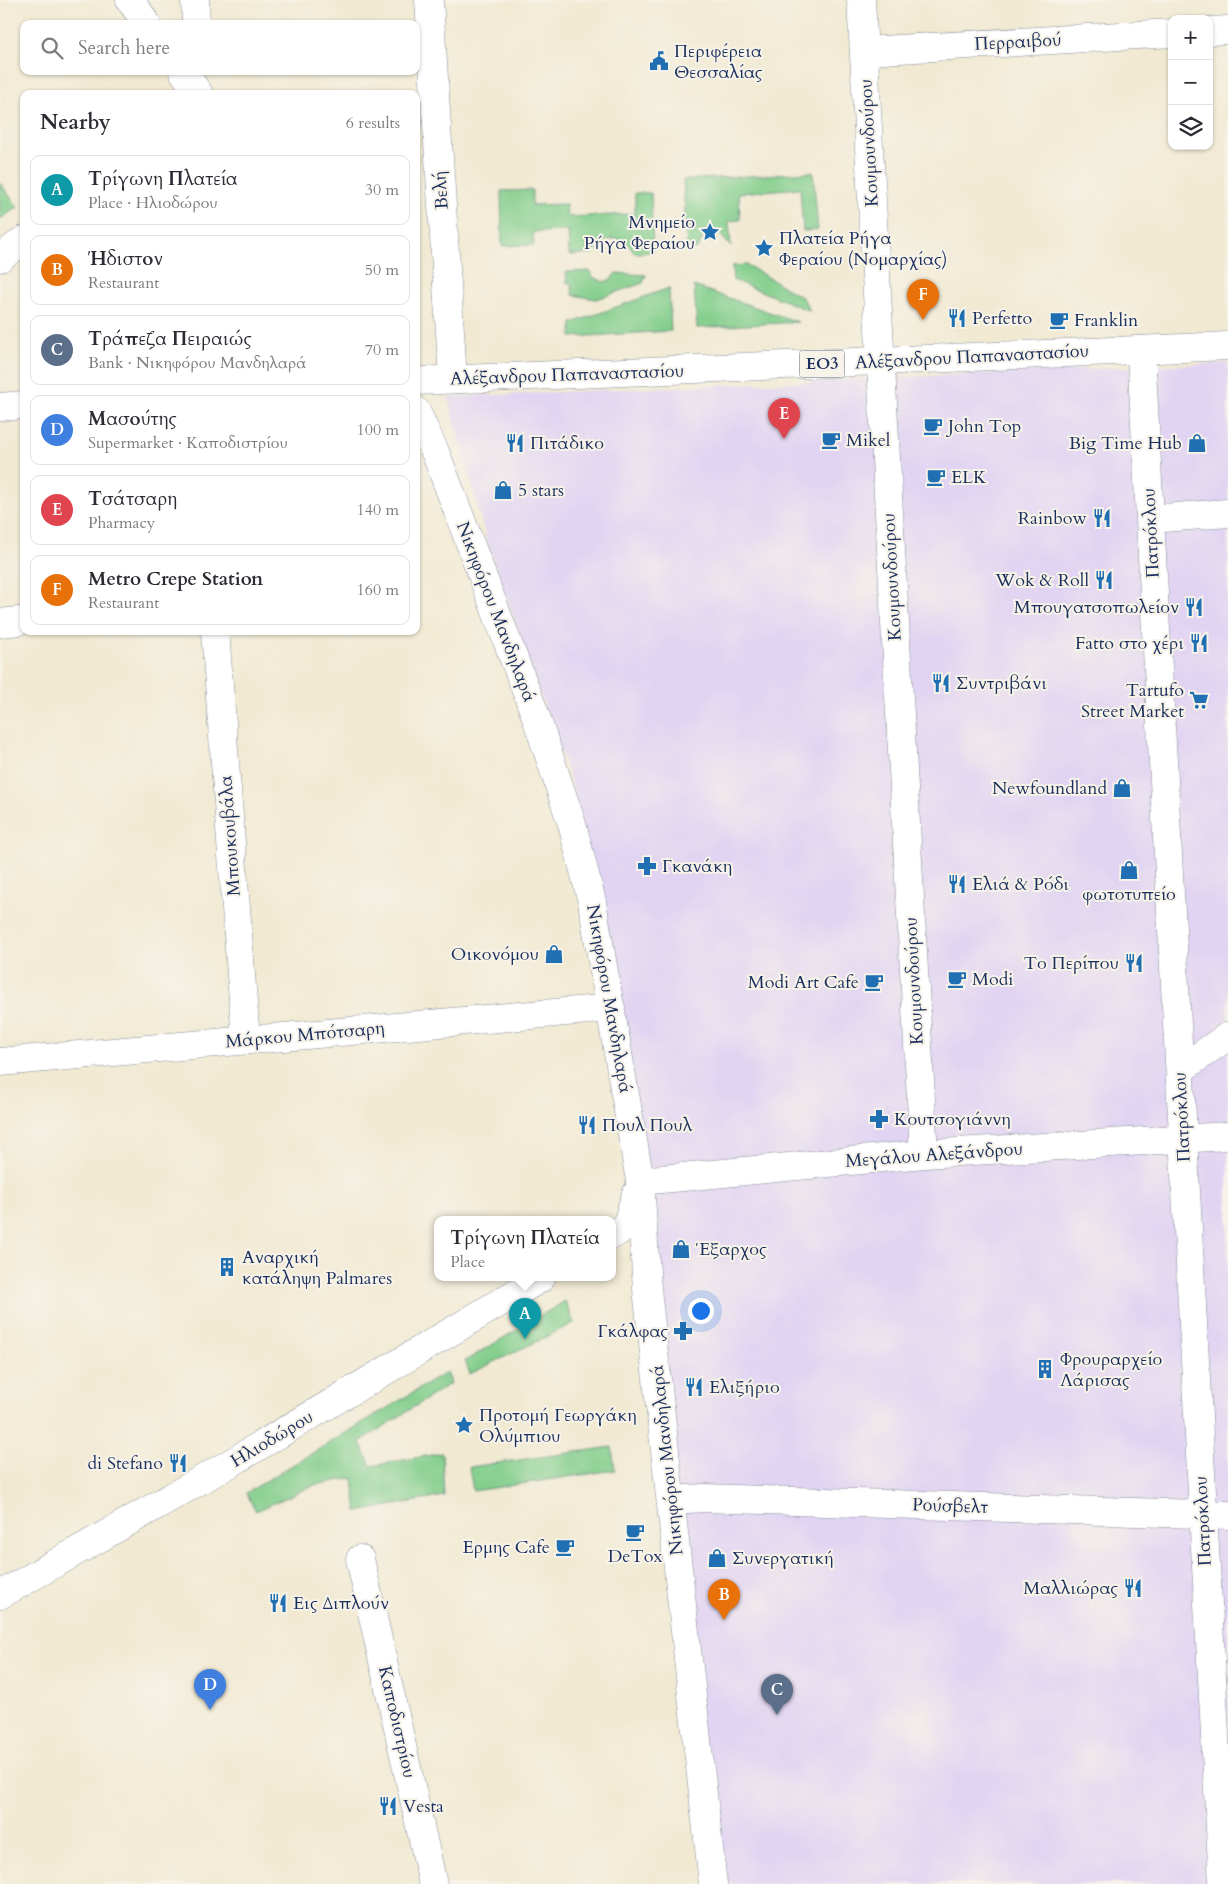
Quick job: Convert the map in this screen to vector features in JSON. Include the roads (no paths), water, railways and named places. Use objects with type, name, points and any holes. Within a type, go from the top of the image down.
[{"type":"street","points":[[130,0],[144,20]]},
{"type":"street","points":[[195,0],[196,20]]},
{"type":"street","name":"Βελή","points":[[429,0],[453,380]]},
{"type":"street","name":"Κουμουνδούρου","points":[[861,0],[924,1154]]},
{"type":"street","points":[[1213,31],[1228,30]]},
{"type":"street","name":"Περραιβού","points":[[864,51],[1168,33]]},
{"type":"street","points":[[0,258],[20,243]]},
{"type":"street","name":"Αλέξανδρου Παπαναστασίου","points":[[420,381],[1228,346]]},
{"type":"street","name":"Πατρόκλου","points":[[1141,350],[1183,1138],[1215,1515],[1223,1884]]},
{"type":"street","points":[[0,407],[20,405]]},
{"type":"street","name":"Νικηφόρου Μανδηλαρά","points":[[420,420],[436,454],[535,714],[572,824],[590,893],[640,1180]]},
{"type":"street","points":[[1150,519],[1228,513]]},
{"type":"street","name":"Μπουκουβάλα","points":[[215,635],[246,1040]]},
{"type":"street","name":"Μάρκου Μπότσαρη","points":[[0,1062],[611,1008]]},
{"type":"street","points":[[1180,1070],[1228,1036]]},
{"type":"street","name":"Μεγάλου Αλεξάνδρου","points":[[640,1180],[924,1154],[1228,1136]]},
{"type":"street","points":[[627,1233],[640,1180]]},
{"type":"street","name":"Νικηφόρου Μανδηλαρά","points":[[627,1233],[648,1299],[672,1500],[713,1884]]},
{"type":"street","name":"Ηλιοδώρου","points":[[0,1595],[229,1464],[536,1281]]},
{"type":"street","name":"Ρούσβελτ","points":[[672,1500],[704,1498],[1215,1515]]},
{"type":"street","name":"Καποδιστρίου","points":[[360,1559],[433,1884]]},
{"type":"place","name":"Περιφέρεια Θεσσαλίας","points":[[659,61]]},
{"type":"place","name":"Μνημείο Ρήγα Φεραίου","points":[[710,232]]},
{"type":"place","name":"Πλατεία Ρήγα Φεραίου (Νομαρχίας)","points":[[764,248]]},
{"type":"place","name":"Perfetto","points":[[957,318]]},
{"type":"place","name":"Metro Crepe Station","points":[[923,320]]},
{"type":"place","name":"Franklin","points":[[1059,320]]},
{"type":"place","name":"John Top","points":[[933,426]]},
{"type":"place","name":"Τσάτσαρη","points":[[784,439]]},
{"type":"place","name":"Mikel","points":[[831,440]]},
{"type":"place","name":"Πιτάδικο","points":[[515,443]]},
{"type":"place","name":"Big Time Hub","points":[[1197,443]]},
{"type":"place","name":"ELK","points":[[936,477]]},
{"type":"place","name":"5 stars","points":[[503,490]]},
{"type":"place","name":"Rainbow","points":[[1102,518]]},
{"type":"place","name":"Wok & Roll","points":[[1104,580]]},
{"type":"place","name":"Μπουγατσοπωλείον","points":[[1194,607]]},
{"type":"place","name":"Fatto στο χέρι","points":[[1199,643]]},
{"type":"place","name":"Συντριβάνι","points":[[941,683]]},
{"type":"place","name":"Tartufo Street Market","points":[[1199,700]]},
{"type":"place","name":"Newfoundland","points":[[1122,788]]},
{"type":"place","name":"Γκανάκη","points":[[647,866]]},
{"type":"place","name":"φωτοτυπείο","points":[[1129,870]]},
{"type":"place","name":"Ελιά & Ρόδι","points":[[957,884]]},
{"type":"place","name":"Οικονόμου","points":[[554,954]]},
{"type":"place","name":"Το Περίπου","points":[[1134,963]]},
{"type":"place","name":"Modi","points":[[957,979]]},
{"type":"place","name":"Modi Art Cafe","points":[[874,982]]},
{"type":"place","name":"Κουτσογιάννη","points":[[879,1119]]},
{"type":"place","name":"Πουλ Πουλ","points":[[587,1125]]},
{"type":"place","name":"Έξαρχος","points":[[681,1249]]},
{"type":"place","name":"Αναρχική κατάληψη Palmares","points":[[227,1267]]},
{"type":"place","name":"Γκάλφας","points":[[683,1331]]},
{"type":"place","name":"Τρίγωνη Πλατεία","points":[[525,1339]]},
{"type":"place","name":"Φρουραρχείο Λάρισας","points":[[1045,1369]]},
{"type":"place","name":"Ελιξήριο","points":[[694,1387]]},
{"type":"place","name":"Προτομή Γεωργάκη Ολύμπιου","points":[[464,1425]]},
{"type":"place","name":"di Stefano","points":[[178,1463]]},
{"type":"place","name":"DeTox","points":[[635,1532]]},
{"type":"place","name":"Ερμης Cafe","points":[[565,1547]]},
{"type":"place","name":"Συνεργατική","points":[[717,1558]]},
{"type":"place","name":"Μαλλιώρας","points":[[1133,1588]]},
{"type":"place","name":"Εις Διπλούν","points":[[278,1603]]},
{"type":"place","name":"Ήδιστον","points":[[724,1620]]},
{"type":"place","name":"Μασούτης","points":[[210,1710]]},
{"type":"place","name":"Τράπεζα Πειραιώς","points":[[777,1715]]},
{"type":"place","name":"Vesta","points":[[388,1806]]}]
